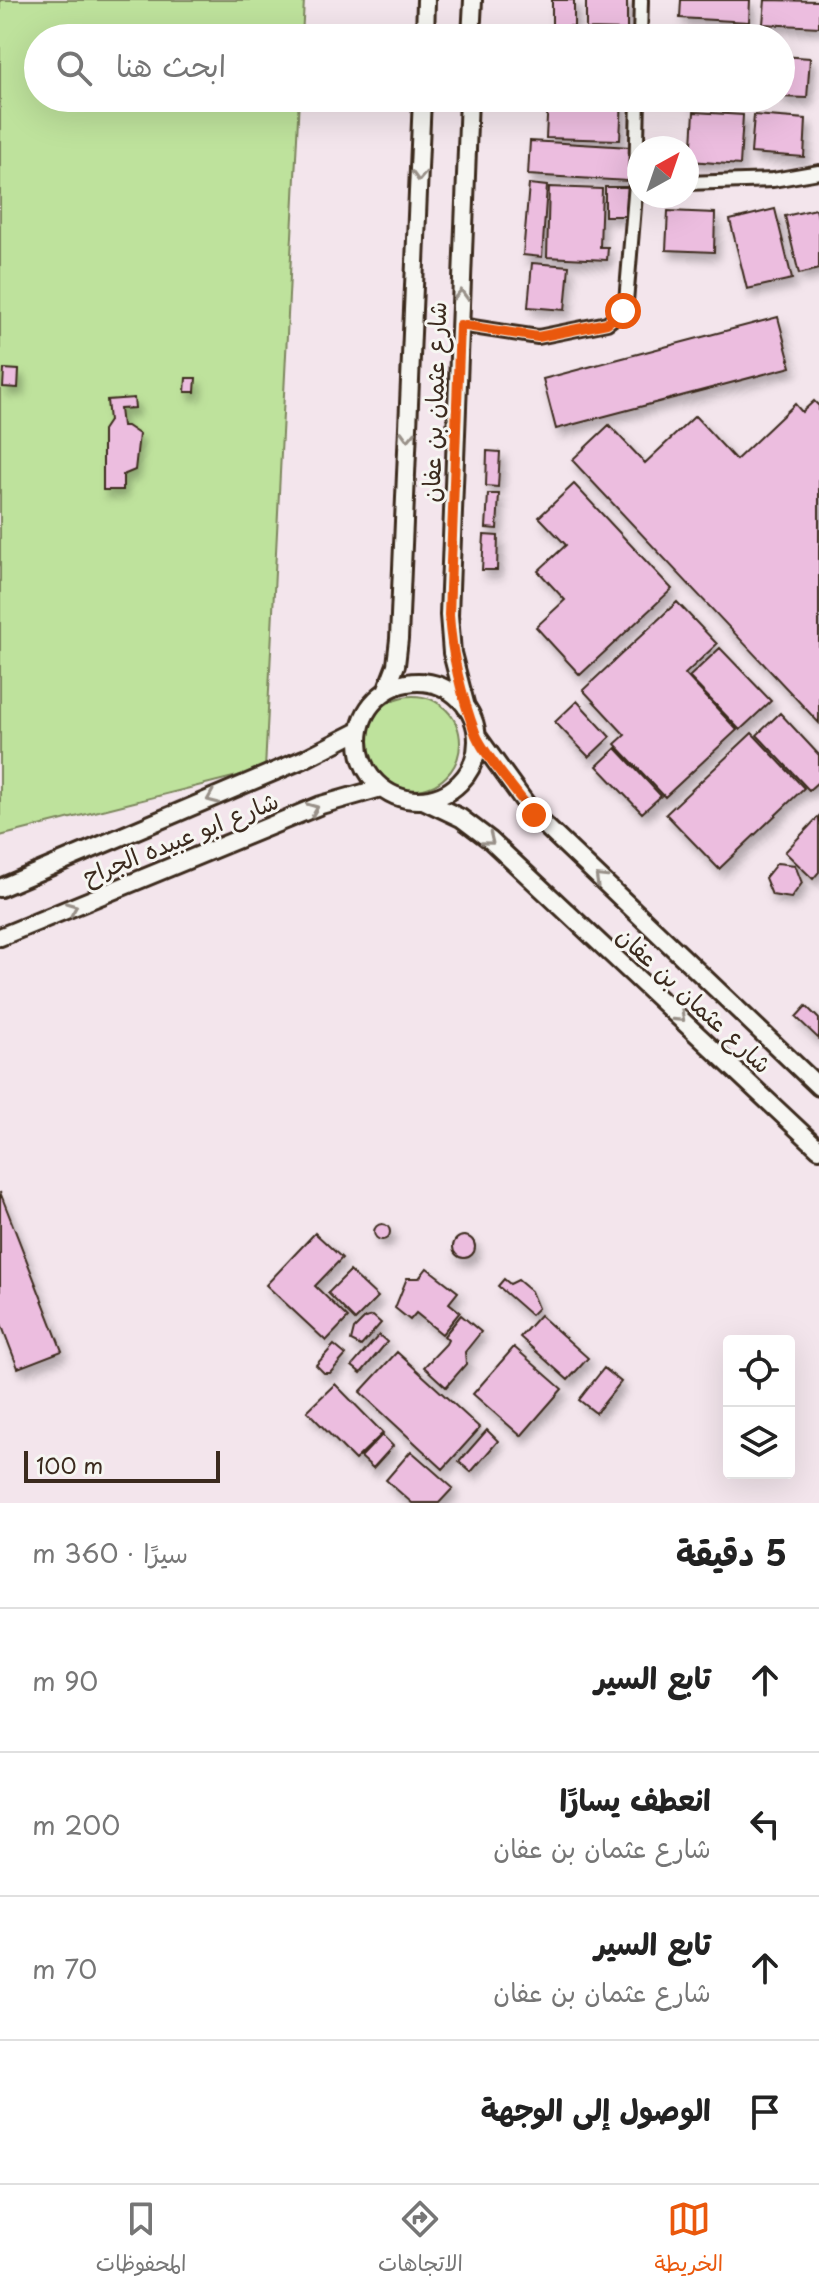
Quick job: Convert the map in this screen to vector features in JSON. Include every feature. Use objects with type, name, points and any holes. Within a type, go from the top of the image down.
[{"type":"main road","points":[[425,24],[426,0]]},
{"type":"main road","points":[[472,24],[473,0]]},
{"type":"main road","name":"شارع عثمان بن عفان","points":[[386,691],[396,665],[399,639],[421,112]]},
{"type":"main road","name":"شارع عثمان بن عفان","points":[[466,707],[452,653],[449,615],[468,112]]},
{"type":"main road","points":[[420,682],[445,690],[466,707],[477,736],[476,755],[469,772],[457,786],[441,796],[423,800],[394,795],[381,788],[367,772],[360,752],[359,731],[372,703],[386,691],[402,684],[420,682]]},
{"type":"main road","name":"شارع ابو عبيده الجراح","points":[[0,888],[304,759],[359,731]]},
{"type":"main road","name":"شارع عثمان بن عفان","points":[[477,736],[534,815],[819,1087]]},
{"type":"main road","name":"شارع ابو عبيده الجراح","points":[[0,937],[321,805],[381,788]]},
{"type":"main road","name":"شارع عثمان بن عفان","points":[[423,800],[461,818],[490,840],[819,1149]]},
{"type":"street","points":[[640,24],[641,0]]},
{"type":"street","points":[[638,112],[638,136]]},
{"type":"street","points":[[699,183],[773,180],[819,172]]},
{"type":"street","points":[[460,325],[538,337],[607,323],[617,318],[626,302],[635,208]]},
{"type":"green space","points":[[0,0],[304,0],[303,24],[24,24],[24,112],[298,112],[265,769],[0,836]]},
{"type":"green space","points":[[413,696],[431,700],[446,710],[456,725],[460,743],[456,761],[446,776],[431,786],[413,790],[395,786],[380,776],[370,761],[366,743],[370,725],[380,710],[395,700]]},
{"type":"building","points":[[552,0],[574,0],[574,24],[552,24]]},
{"type":"building","points":[[586,0],[627,0],[627,24],[586,24]]},
{"type":"building","points":[[681,0],[750,0],[749,22],[680,18]]},
{"type":"building","points":[[765,0],[819,1],[819,27],[763,24]]},
{"type":"building","points":[[795,57],[810,58],[807,98],[795,98]]},
{"type":"building","points":[[547,112],[621,112],[620,140],[546,138]]},
{"type":"building","points":[[694,112],[743,115],[740,165],[699,162],[699,136],[693,136]]},
{"type":"building","points":[[754,115],[806,119],[804,157],[751,153]]},
{"type":"building","points":[[530,141],[627,147],[627,181],[528,175]]},
{"type":"building","points":[[529,184],[547,186],[542,257],[523,255]]},
{"type":"building","points":[[549,187],[602,189],[600,247],[608,247],[607,260],[547,257]]},
{"type":"building","points":[[605,187],[627,187],[628,216],[605,216]]},
{"type":"building","points":[[775,209],[792,279],[747,289],[730,220]]},
{"type":"building","points":[[816,209],[819,269],[799,274],[785,216]]},
{"type":"building","points":[[668,211],[715,213],[714,252],[666,250]]},
{"type":"building","points":[[532,263],[569,266],[565,310],[528,307]]},
{"type":"building","points":[[778,317],[791,367],[556,429],[543,379]]},
{"type":"building","points":[[4,369],[19,370],[18,388],[3,387]]},
{"type":"building","points":[[186,378],[196,378],[195,392],[185,392]]},
{"type":"building","points":[[134,398],[135,408],[120,409],[122,426],[139,434],[135,470],[123,475],[123,490],[103,490],[103,430],[109,421],[107,400]]},
{"type":"building","points":[[814,401],[819,406],[819,723],[572,460],[609,425],[645,463],[695,416],[736,460],[795,404],[802,412]]},
{"type":"building","points":[[487,451],[500,452],[498,487],[486,486]]},
{"type":"building","points":[[574,484],[672,589],[580,675],[536,627],[565,600],[538,571],[566,545],[539,517]]},
{"type":"building","points":[[488,494],[499,494],[497,529],[486,528]]},
{"type":"building","points":[[484,535],[498,536],[497,570],[482,570]]},
{"type":"building","points":[[677,602],[717,644],[685,674],[737,730],[665,797],[615,744],[625,735],[583,690]]},
{"type":"building","points":[[720,648],[771,701],[740,730],[689,677]]},
{"type":"building","points":[[577,701],[610,737],[589,757],[555,722]]},
{"type":"building","points":[[780,713],[819,755],[819,781],[809,790],[757,735]]},
{"type":"building","points":[[752,733],[804,788],[719,869],[666,814]]},
{"type":"building","points":[[616,748],[661,796],[642,813],[597,766]]},
{"type":"building","points":[[819,816],[819,872],[813,879],[785,852]]},
{"type":"building","points":[[777,863],[795,865],[802,883],[791,898],[772,895],[765,878]]},
{"type":"building","points":[[806,1006],[819,1019],[819,1039],[796,1017]]},
{"type":"building","points":[[0,1192],[62,1351],[18,1368],[0,1321]]},
{"type":"building","points":[[382,1224],[388,1226],[388,1238],[382,1240],[376,1238],[374,1232],[376,1226]]},
{"type":"building","points":[[315,1233],[342,1258],[315,1286],[348,1318],[326,1341],[266,1285]]},
{"type":"building","points":[[460,1236],[468,1236],[475,1247],[468,1258],[460,1258],[453,1251],[453,1243]]},
{"type":"building","points":[[427,1268],[458,1292],[449,1303],[460,1312],[442,1334],[416,1313],[410,1320],[395,1308],[407,1278],[419,1278]]},
{"type":"building","points":[[350,1271],[378,1297],[355,1320],[328,1293]]},
{"type":"building","points":[[504,1279],[510,1284],[518,1280],[531,1291],[538,1308],[531,1315],[498,1286]]},
{"type":"building","points":[[461,1315],[481,1332],[465,1352],[466,1364],[446,1387],[424,1367],[446,1344],[448,1340],[444,1336]]},
{"type":"building","points":[[540,1315],[588,1358],[568,1380],[520,1337]]},
{"type":"building","points":[[373,1316],[381,1323],[361,1346],[351,1341],[354,1329],[365,1318]]},
{"type":"building","points":[[379,1335],[387,1342],[361,1373],[352,1366]]},
{"type":"building","points":[[334,1345],[346,1355],[330,1373],[324,1373],[316,1365]]},
{"type":"building","points":[[514,1347],[562,1389],[521,1436],[473,1394]]},
{"type":"building","points":[[397,1352],[480,1428],[443,1469],[360,1392]]},
{"type":"building","points":[[604,1368],[621,1382],[596,1413],[579,1400]]},
{"type":"building","points":[[335,1384],[383,1433],[355,1460],[307,1411]]},
{"type":"building","points":[[487,1430],[498,1441],[471,1472],[459,1462]]},
{"type":"building","points":[[382,1435],[393,1446],[373,1468],[361,1457]]},
{"type":"building","points":[[411,1451],[453,1488],[439,1503],[412,1503],[386,1480]]},
{"type":"route","points":[[534,815],[477,736],[457,678],[452,653],[449,615],[460,325],[538,337],[607,323],[623,311]]}]
